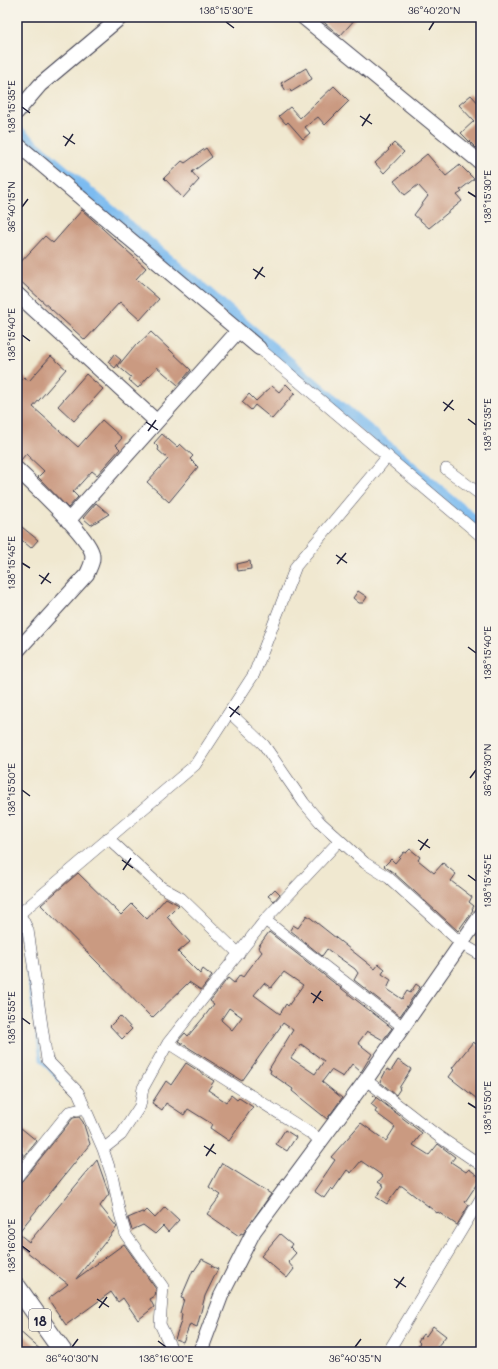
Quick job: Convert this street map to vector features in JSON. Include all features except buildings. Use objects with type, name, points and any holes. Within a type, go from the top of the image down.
[{"type":"highway","name":"18","points":[[17,1287],[63,1352]]},
{"type":"street","points":[[17,112],[40,85],[121,17]]},
{"type":"street","points":[[303,17],[481,163]]},
{"type":"street","points":[[17,144],[481,536]]},
{"type":"street","points":[[17,294],[156,421]]},
{"type":"street","points":[[68,521],[238,331]]},
{"type":"street","points":[[173,1352],[160,1324],[163,1287],[126,1235],[113,1179],[103,1149],[78,1092],[47,1060],[28,930],[18,915],[195,765],[254,674],[296,566],[388,456]]},
{"type":"street","points":[[446,469],[481,495]]},
{"type":"street","points":[[17,470],[68,521],[88,545],[92,554],[92,563],[87,574],[17,651]]},
{"type":"street","points":[[230,713],[264,745],[304,803],[320,822],[365,863],[389,878],[462,944],[481,955]]},
{"type":"street","points":[[108,838],[161,887],[181,898],[239,954]]},
{"type":"street","points":[[103,1149],[121,1135],[140,1106],[143,1088],[168,1043],[265,920],[340,840]]},
{"type":"street","points":[[200,1352],[221,1296],[254,1231],[366,1080],[481,915]]},
{"type":"street","points":[[265,920],[403,1027]]},
{"type":"street","points":[[168,1043],[321,1140]]},
{"type":"street","points":[[366,1080],[438,1136],[481,1166]]},
{"type":"street","points":[[17,1177],[69,1112],[85,1108]]},
{"type":"street","points":[[388,1352],[481,1198]]},
{"type":"waterway","points":[[19,132],[481,526]]},
{"type":"waterway","points":[[17,926],[20,929],[24,949],[41,1060],[67,1089]]}]
